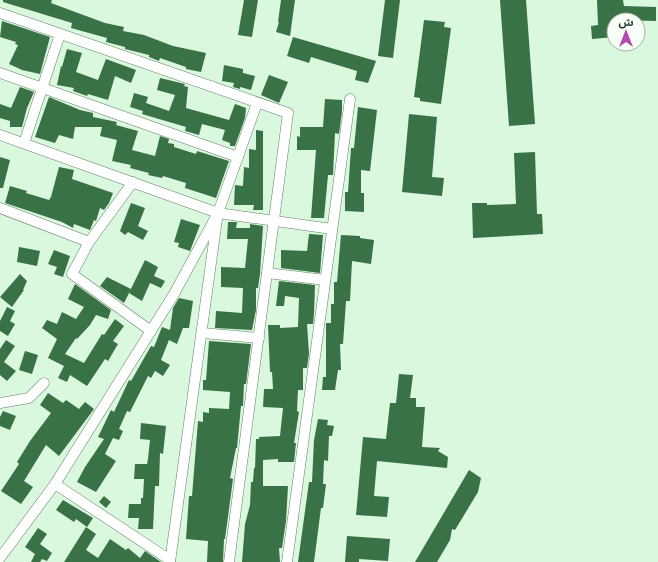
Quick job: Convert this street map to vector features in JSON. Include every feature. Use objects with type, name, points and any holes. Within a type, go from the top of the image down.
[{"type":"street","points":[[0,14],[288,114],[229,562]]},
{"type":"street","points":[[24,143],[60,34]]},
{"type":"street","points":[[0,73],[238,157]]},
{"type":"street","points":[[287,562],[350,99]]},
{"type":"street","points":[[0,558],[55,484],[174,294],[218,213],[257,103]]},
{"type":"street","points":[[0,134],[218,213],[332,229]]},
{"type":"street","points":[[133,182],[89,242],[72,274],[151,331]]},
{"type":"street","points":[[0,208],[89,242]]},
{"type":"street","points":[[55,484],[170,561],[218,213]]},
{"type":"street","points":[[267,273],[325,280]]},
{"type":"street","points":[[202,333],[259,338]]},
{"type":"street","points":[[0,403],[28,398],[44,383]]},
{"type":"building","points":[[3,0],[52,0],[51,3],[105,23],[124,27],[123,31],[144,35],[173,46],[206,53],[201,72],[186,69],[186,67],[160,58],[159,61],[149,57],[149,55],[125,49],[125,47],[106,42],[107,38],[71,28],[72,23],[3,2]]},
{"type":"building","points":[[244,0],[258,0],[252,37],[238,35]]},
{"type":"building","points":[[281,0],[295,0],[290,36],[276,32],[279,22]]},
{"type":"building","points":[[385,0],[400,0],[393,58],[378,56]]},
{"type":"building","points":[[500,0],[526,0],[535,124],[509,126]]},
{"type":"building","points":[[597,0],[623,0],[624,6],[656,7],[656,21],[646,21],[646,12],[606,12],[606,38],[592,39],[591,26],[598,25]]},
{"type":"building","points":[[424,20],[445,22],[444,27],[451,28],[441,104],[420,101],[420,98],[414,97]]},
{"type":"building","points":[[2,21],[50,37],[40,74],[22,70],[9,64],[18,45],[15,44],[16,42],[0,37]]},
{"type":"building","points":[[293,37],[376,61],[368,83],[355,80],[357,71],[311,57],[309,63],[287,56]]},
{"type":"building","points":[[67,49],[82,53],[76,72],[98,80],[106,59],[136,70],[131,83],[115,76],[108,100],[88,94],[87,96],[73,91],[74,88],[57,85],[61,66],[62,67]]},
{"type":"building","points":[[224,65],[243,69],[243,73],[255,76],[251,90],[233,87],[234,83],[222,81]]},
{"type":"building","points":[[269,75],[288,82],[279,103],[261,95]]},
{"type":"building","points":[[160,78],[185,84],[184,86],[188,87],[186,108],[229,120],[235,104],[246,108],[245,118],[235,146],[230,146],[230,143],[222,140],[225,130],[202,124],[199,135],[185,131],[186,127],[142,114],[143,111],[130,107],[134,93],[148,97],[146,103],[169,111],[175,95],[157,90]]},
{"type":"building","points":[[20,87],[34,92],[27,108],[22,127],[10,127],[10,121],[0,118],[0,104],[11,108]]},
{"type":"building","points":[[49,97],[80,110],[93,113],[93,117],[117,122],[116,125],[138,131],[132,150],[155,156],[160,136],[169,139],[168,143],[174,144],[174,147],[196,154],[197,151],[229,161],[216,198],[185,188],[186,183],[163,176],[162,178],[148,175],[149,173],[130,168],[131,165],[112,161],[117,140],[100,136],[102,127],[75,127],[73,139],[59,135],[55,143],[35,137]]},
{"type":"building","points":[[325,99],[342,100],[342,111],[339,134],[335,133],[333,175],[328,175],[324,218],[311,218],[316,150],[297,150],[297,136],[300,137],[300,127],[323,127]]},
{"type":"building","points":[[358,107],[377,110],[370,171],[361,170],[361,193],[364,193],[364,212],[345,211],[345,192],[348,192],[351,148],[354,148]]},
{"type":"building","points":[[409,114],[437,117],[432,177],[444,178],[442,196],[402,192]]},
{"type":"building","points":[[256,130],[263,131],[263,210],[253,210],[254,205],[234,205],[235,185],[243,186],[244,167],[249,168],[249,149],[256,150]]},
{"type":"building","points":[[535,152],[537,214],[542,214],[543,234],[473,238],[472,203],[487,203],[487,205],[516,204],[514,153]]},
{"type":"building","points":[[0,157],[10,160],[3,188],[0,188]]},
{"type":"building","points":[[59,167],[74,170],[72,179],[113,193],[104,210],[100,208],[96,221],[94,220],[90,230],[74,224],[73,228],[62,222],[5,203],[10,186],[49,200]]},
{"type":"building","points":[[131,203],[145,208],[138,226],[148,231],[143,240],[128,232],[125,235],[120,231]]},
{"type":"building","points":[[181,219],[200,225],[190,251],[178,247],[179,243],[174,242]]},
{"type":"building","points":[[228,222],[237,222],[236,228],[250,228],[250,224],[263,226],[260,274],[258,288],[256,288],[256,310],[252,330],[215,328],[216,311],[242,313],[243,288],[221,287],[221,267],[245,268],[248,239],[227,239]]},
{"type":"building","points":[[309,234],[323,235],[320,273],[281,268],[281,250],[307,251]]},
{"type":"building","points":[[341,235],[360,236],[360,238],[374,240],[371,264],[352,261],[350,301],[346,301],[343,344],[340,344],[341,370],[338,370],[335,390],[322,390],[323,377],[326,377],[326,323],[331,323],[331,304],[334,304],[334,282],[337,282]]},
{"type":"building","points":[[19,247],[40,251],[37,266],[17,262]]},
{"type":"building","points":[[54,250],[70,256],[63,277],[54,274],[57,267],[48,264]]},
{"type":"building","points":[[145,260],[158,267],[154,276],[165,281],[161,288],[150,283],[142,301],[129,293]]},
{"type":"building","points":[[20,274],[27,281],[24,290],[12,307],[0,297]]},
{"type":"building","points":[[107,277],[131,289],[124,303],[100,286]]},
{"type":"building","points":[[279,281],[315,285],[313,324],[307,324],[309,353],[307,368],[303,368],[303,390],[298,390],[297,411],[299,412],[294,443],[296,443],[294,462],[278,462],[278,459],[263,460],[263,486],[288,486],[286,521],[282,548],[279,548],[280,562],[242,562],[245,524],[250,505],[251,482],[253,482],[255,468],[256,439],[259,439],[259,437],[280,436],[283,408],[263,407],[264,389],[273,389],[272,372],[270,372],[268,325],[280,325],[280,328],[298,327],[299,298],[285,296],[284,306],[276,306]]},
{"type":"building","points":[[75,284],[111,310],[108,319],[96,315],[90,325],[77,339],[76,338],[65,354],[84,363],[102,334],[104,335],[115,319],[124,326],[113,341],[118,344],[108,361],[105,359],[87,386],[70,375],[67,382],[58,378],[64,366],[48,358],[57,339],[42,328],[47,320],[57,324],[62,312],[76,319],[84,307],[68,299]]},
{"type":"building","points":[[179,298],[193,301],[189,328],[183,328],[177,344],[169,340],[161,360],[170,365],[163,376],[155,371],[151,378],[148,376],[130,412],[127,411],[119,429],[123,431],[119,440],[113,438],[105,454],[116,461],[96,492],[77,482],[85,467],[104,439],[98,437],[111,410],[114,412],[129,380],[131,381],[151,346],[154,347],[162,327],[170,330],[173,308]]},
{"type":"building","points":[[7,307],[15,311],[10,321],[15,324],[8,336],[0,331],[0,321]]},
{"type":"building","points":[[6,340],[15,346],[4,362],[16,371],[7,381],[0,375],[0,349]]},
{"type":"building","points":[[209,341],[251,344],[246,384],[244,384],[243,406],[241,406],[237,448],[230,478],[233,479],[224,539],[223,562],[207,562],[208,541],[186,539],[189,496],[192,496],[198,421],[203,422],[203,412],[209,413],[209,408],[229,409],[230,392],[203,390],[203,380],[206,380]]},
{"type":"building","points":[[25,351],[38,355],[32,374],[19,370]]},
{"type":"building","points":[[399,374],[413,375],[410,398],[416,398],[416,407],[425,407],[422,447],[440,448],[438,451],[448,457],[447,468],[377,461],[374,496],[389,497],[387,517],[356,515],[363,437],[386,439],[390,403],[396,403]]},
{"type":"building","points":[[48,393],[63,403],[66,400],[79,409],[85,402],[94,409],[59,456],[46,445],[24,481],[33,487],[21,504],[1,491],[19,464],[17,462],[30,441],[51,413],[40,405]]},
{"type":"building","points":[[3,411],[16,416],[10,430],[0,426],[0,417]]},
{"type":"building","points":[[318,419],[328,420],[327,425],[334,426],[332,436],[329,436],[328,461],[324,460],[323,484],[326,484],[323,508],[321,508],[314,562],[298,562],[309,482],[312,482],[314,440]]},
{"type":"building","points":[[141,423],[166,426],[163,454],[160,453],[159,486],[155,486],[153,529],[138,529],[139,518],[128,518],[129,504],[141,504],[141,498],[143,498],[144,479],[134,479],[135,464],[147,464],[150,440],[140,439]]},
{"type":"building","points":[[469,470],[481,478],[478,492],[455,530],[452,529],[450,540],[437,562],[415,562]]},
{"type":"building","points":[[104,496],[111,502],[106,508],[99,502]]},
{"type":"building","points":[[63,500],[93,518],[87,527],[76,519],[74,522],[56,510]]},
{"type":"building","points":[[86,527],[96,534],[86,550],[98,558],[110,539],[126,550],[128,548],[140,558],[145,551],[161,562],[64,562]]},
{"type":"building","points":[[38,528],[47,534],[40,544],[52,553],[47,561],[42,559],[40,562],[31,562],[35,554],[25,547]]},
{"type":"building","points":[[347,536],[390,539],[388,561],[359,559],[359,562],[345,562]]}]
